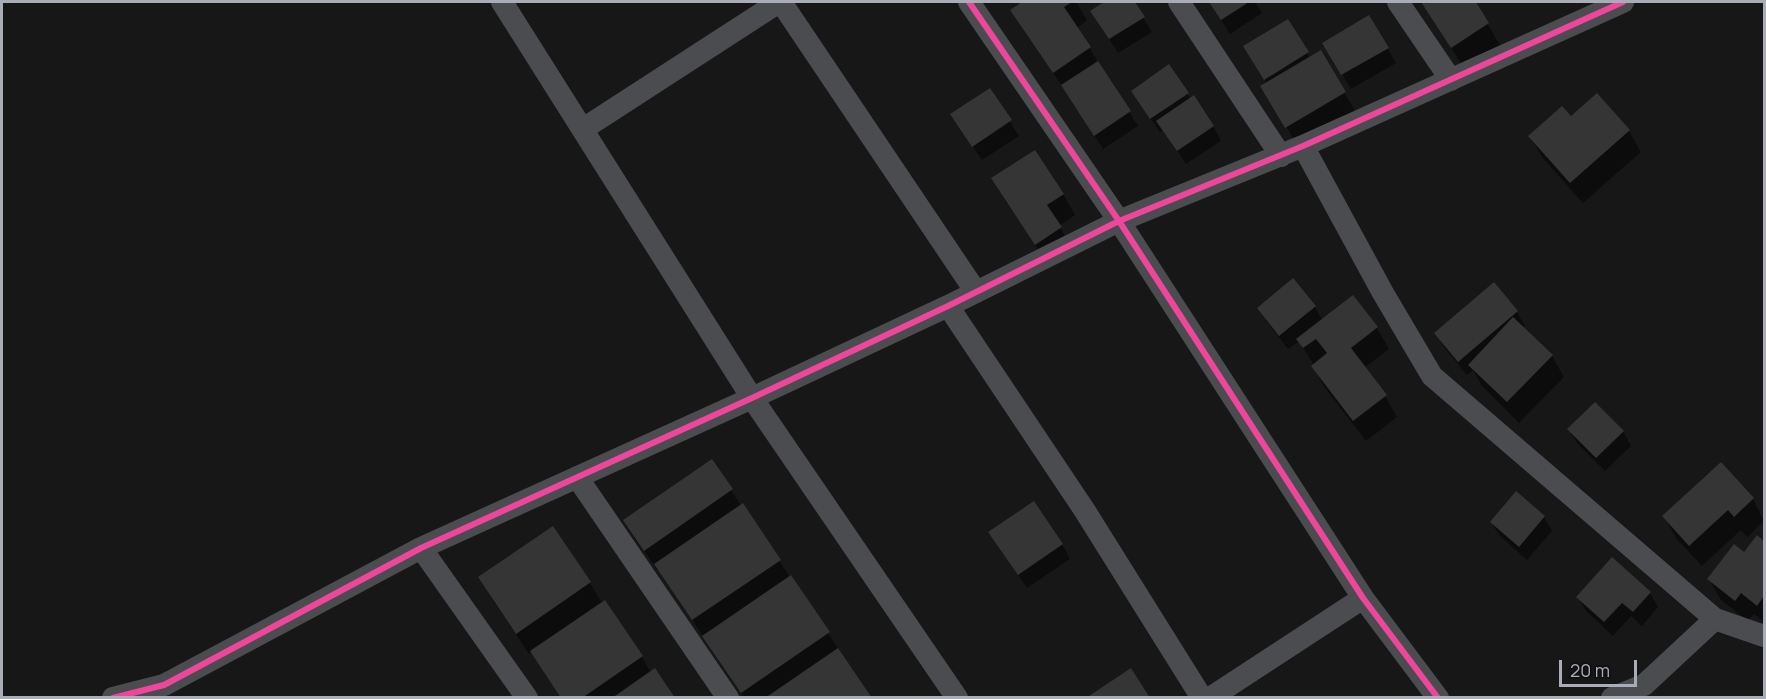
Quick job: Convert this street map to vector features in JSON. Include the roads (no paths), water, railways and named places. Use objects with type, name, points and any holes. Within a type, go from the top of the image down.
[{"type":"street","points":[[502,2],[752,398],[957,698]]},
{"type":"street","points":[[583,129],[780,2],[976,292]]},
{"type":"street","points":[[969,2],[1119,221],[1363,598],[1438,698]]},
{"type":"street","points":[[1179,2],[1281,156]]},
{"type":"street","points":[[1398,2],[1451,80]]},
{"type":"street","points":[[113,698],[164,685],[421,548],[752,398],[948,306],[1119,221],[1281,156],[1623,2]]},
{"type":"street","points":[[1303,146],[1383,293],[1432,376],[1716,619],[1764,636]]},
{"type":"street","points":[[948,306],[1085,511],[1202,698]]},
{"type":"street","points":[[577,477],[728,698]]},
{"type":"street","points":[[421,548],[527,698]]},
{"type":"street","points":[[1210,698],[1363,598]]},
{"type":"street","points":[[1612,698],[1648,691],[1716,619]]}]
